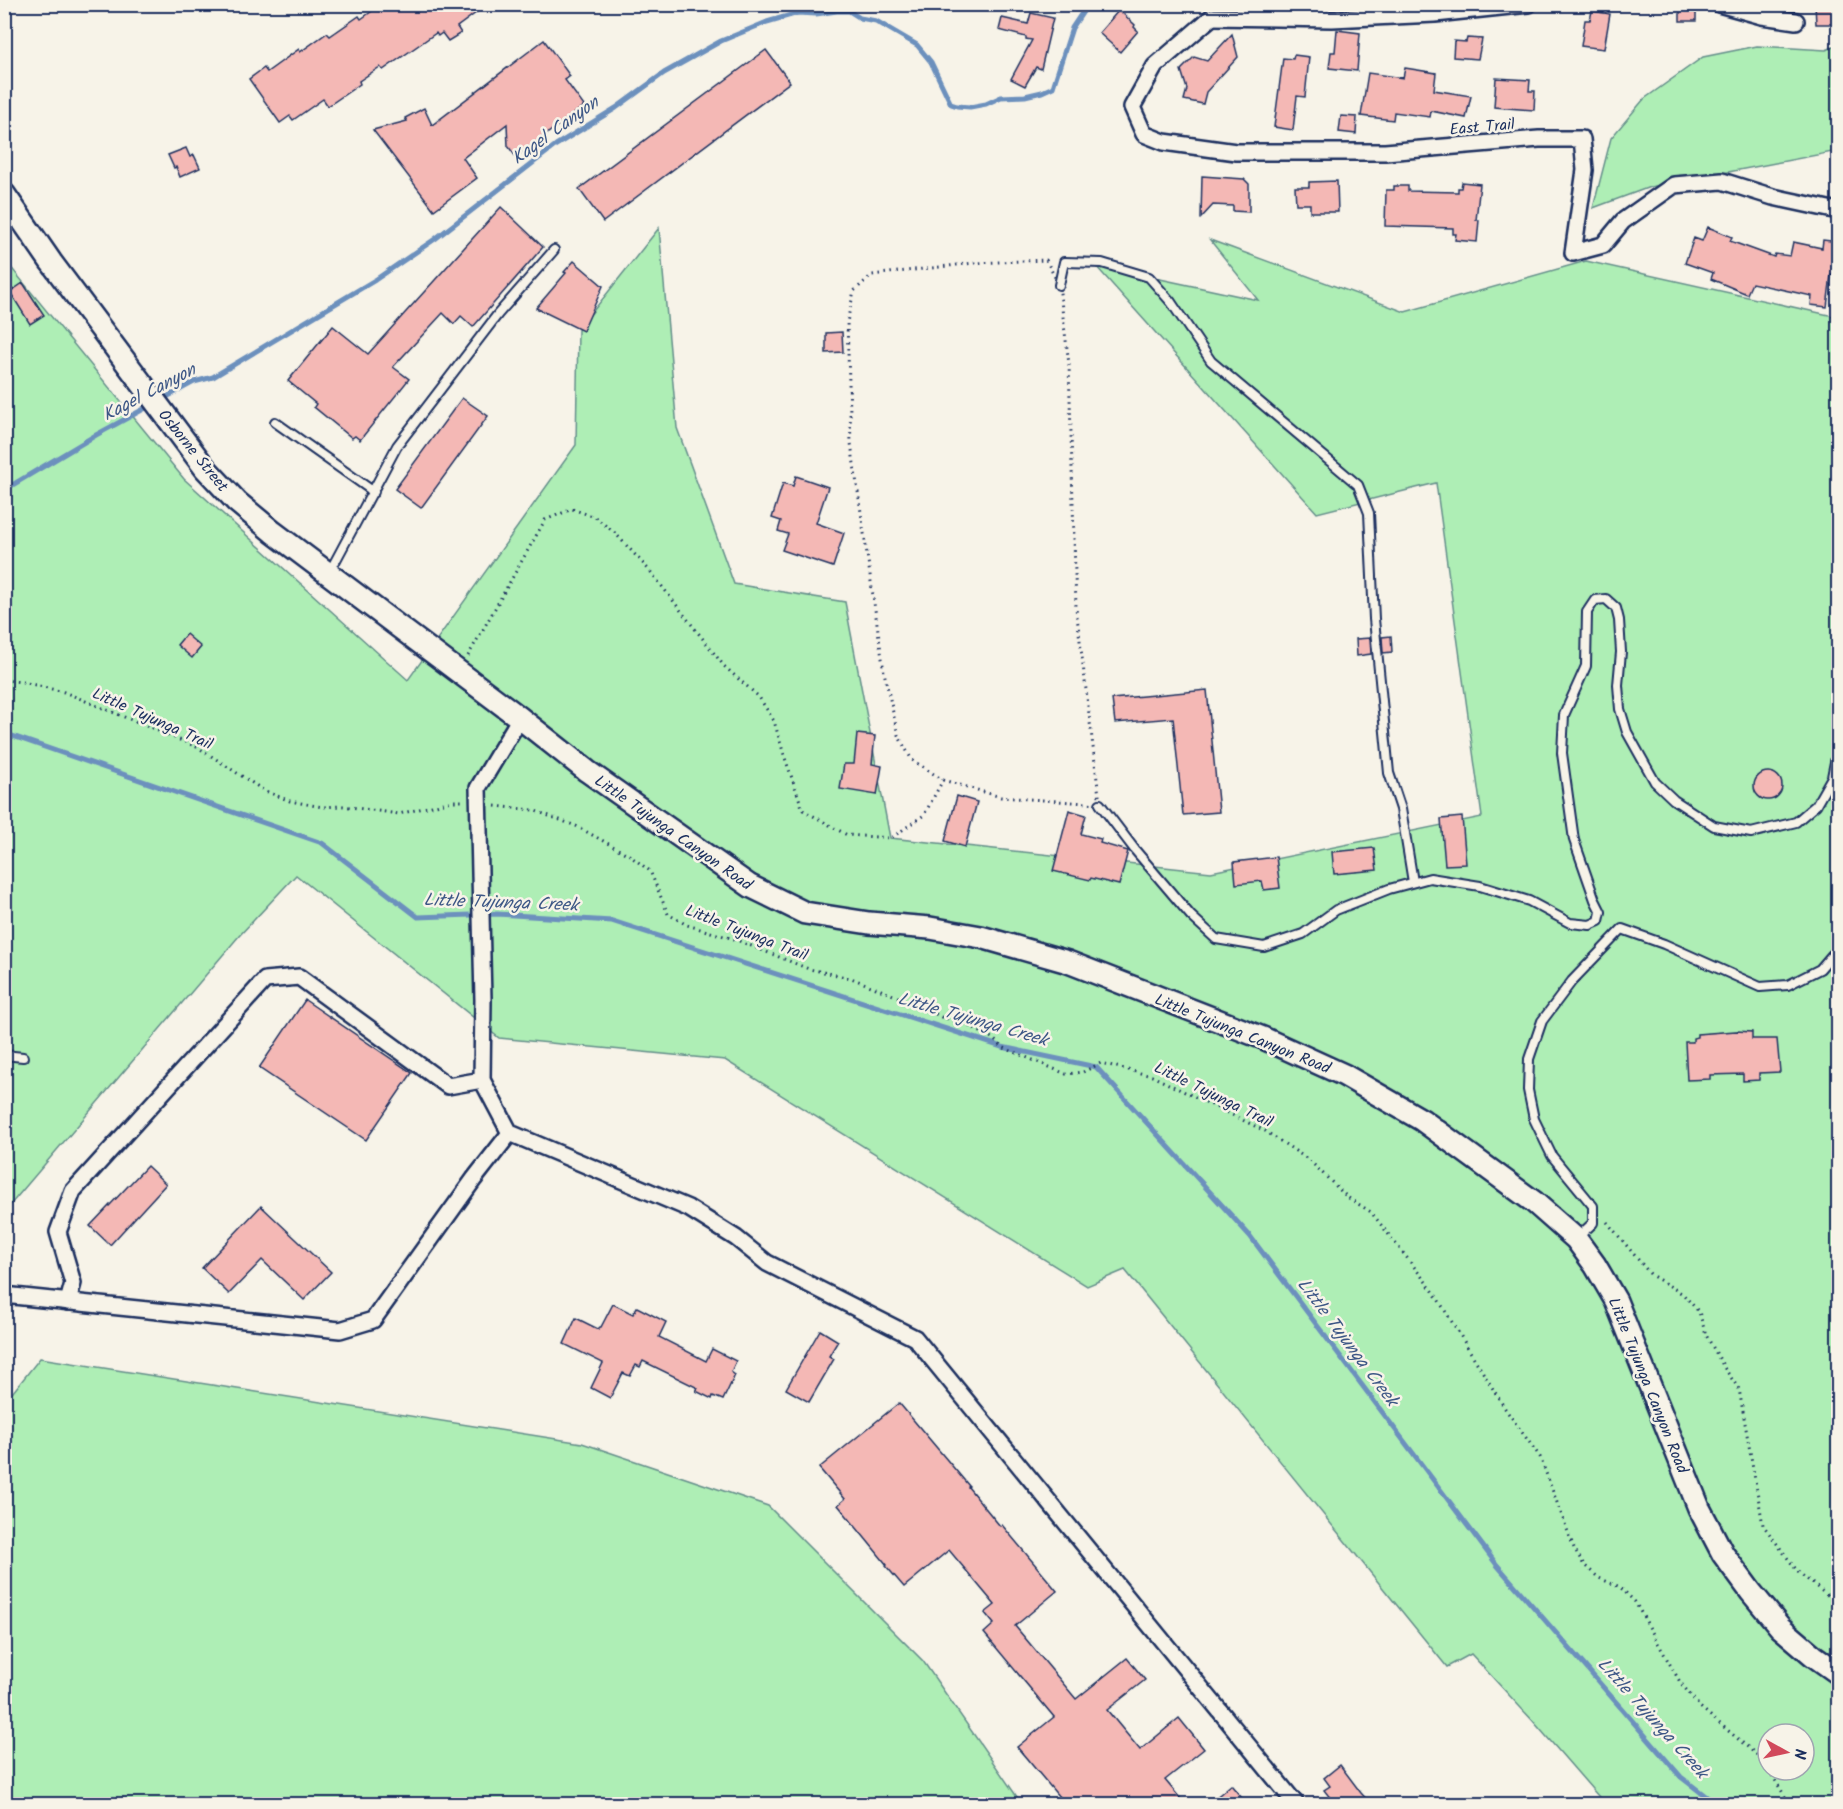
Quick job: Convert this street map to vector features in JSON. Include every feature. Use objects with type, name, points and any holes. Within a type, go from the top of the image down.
[{"type":"main road","name":"Osborne Street","points":[[4,194],[51,262],[205,468],[237,502],[273,532],[435,655]]},
{"type":"main road","name":"Little Tujunga Canyon Road","points":[[435,655],[587,771],[750,886],[805,913],[869,923],[930,928],[981,937],[1068,962],[1263,1038],[1344,1075],[1422,1120],[1534,1202],[1576,1239],[1596,1265],[1616,1301],[1699,1508],[1723,1554],[1750,1593],[1780,1627],[1814,1656],[1839,1673]]},
{"type":"street","points":[[1210,11],[1332,19],[1435,14],[1529,4]]},
{"type":"street","points":[[1719,4],[1762,16],[1796,21]]},
{"type":"street","name":"East Trail","points":[[1210,11],[1155,66],[1132,107],[1144,134],[1164,142],[1236,152],[1385,152],[1539,139],[1582,139],[1585,170],[1573,253],[1602,245],[1623,220],[1674,185],[1722,181],[1773,197],[1839,211]]},
{"type":"street","points":[[520,718],[478,788],[483,989],[482,1080],[510,1133],[688,1208],[736,1238],[767,1263],[915,1338],[1296,1804]]},
{"type":"street","points":[[68,1302],[73,1283],[58,1232],[73,1191],[265,980],[299,977],[448,1086],[482,1080]]},
{"type":"street","points":[[4,1295],[340,1330],[373,1320],[474,1179],[510,1133]]},
{"type":"lane","points":[[328,574],[397,446],[498,314],[554,250]]},
{"type":"lane","points":[[1059,285],[1064,262],[1102,263],[1149,277],[1171,302],[1211,361],[1358,484],[1370,513],[1374,619],[1389,773],[1401,808],[1413,882]]},
{"type":"lane","points":[[275,422],[374,492]]},
{"type":"lane","points":[[1100,804],[1135,850],[1185,908],[1216,939],[1264,947],[1303,934],[1336,910],[1389,889],[1430,878],[1480,886],[1529,901],[1570,923],[1590,925],[1599,921],[1601,912],[1574,840],[1562,753],[1564,715],[1587,666],[1587,612],[1595,600],[1606,599],[1616,608],[1618,620],[1621,652],[1618,685],[1620,709],[1627,732],[1655,782],[1674,800],[1714,826],[1751,832],[1796,822],[1816,805],[1832,777],[1839,747]]},
{"type":"lane","points":[[1576,1239],[1593,1223],[1593,1206],[1552,1156],[1534,1119],[1528,1090],[1529,1059],[1542,1021],[1572,981],[1622,930],[1664,945],[1760,987],[1788,986],[1820,969],[1839,948]]},
{"type":"lane","points":[[4,1055],[23,1058]]},
{"type":"path","points":[[1046,260],[1059,285],[1069,364],[1076,608],[1100,804],[1001,797],[944,780],[912,760],[898,735],[886,682],[851,443],[847,322],[855,291],[872,275],[974,263],[1046,260]]},
{"type":"path","points":[[459,672],[545,520],[572,509],[595,517],[615,534],[650,571],[724,666],[759,697],[774,721],[803,810],[846,835],[891,838],[924,815],[944,780]]},
{"type":"path","name":"Little Tujunga Trail","points":[[4,680],[64,692],[199,748],[263,790],[290,801],[322,807],[343,806],[399,814],[452,801],[478,802],[533,810],[576,826],[628,855],[651,871],[668,914],[687,925],[734,939],[809,969],[851,978],[925,1008],[941,1017],[961,1022],[992,1038],[1002,1047],[1066,1074],[1083,1072],[1101,1063],[1152,1076],[1265,1131],[1309,1160],[1347,1197],[1371,1212],[1433,1291],[1506,1410],[1540,1457],[1574,1548],[1584,1565],[1599,1578],[1620,1587],[1635,1602],[1680,1682],[1700,1707],[1756,1754]]},
{"type":"path","points":[[1593,1206],[1651,1275],[1683,1294],[1699,1312],[1706,1335],[1739,1389],[1763,1525],[1798,1572],[1839,1604]]},
{"type":"path","name":"Little Tujunga Trail","points":[[1776,1782],[1786,1798],[1795,1804]]},
{"type":"green space","points":[[1838,45],[1838,151],[1650,187],[1593,208],[1611,138],[1644,99],[1703,57],[1757,46],[1826,50]]},
{"type":"green space","points":[[659,228],[677,428],[734,584],[845,602],[890,838],[1211,872],[1482,817],[1436,483],[1317,513],[1095,265],[1258,300],[1210,240],[1405,312],[1586,261],[1838,317],[1838,1804],[1605,1804],[1471,1654],[1447,1667],[1125,1270],[1087,1286],[725,1060],[499,1038],[296,875],[239,936],[5,1211],[5,260],[184,479],[408,680],[576,445],[578,330]]},
{"type":"green space","points":[[40,1358],[582,1443],[768,1506],[923,1661],[1022,1804],[5,1804],[5,1402]]},
{"type":"building","points":[[382,4],[488,4],[457,27],[461,33],[448,41],[442,33],[438,36],[436,33],[383,70],[380,67],[359,81],[360,84],[328,106],[323,99],[293,120],[290,116],[280,123],[249,79],[264,68],[267,72],[299,49],[300,52],[327,33],[330,36],[359,16],[361,19]]},
{"type":"building","points":[[1680,4],[1696,4],[1696,21],[1680,21]]},
{"type":"building","points":[[1815,4],[1834,4],[1834,7],[1837,7],[1838,24],[1816,24]]},
{"type":"building","points":[[1119,10],[1135,25],[1138,31],[1120,52],[1099,33]]},
{"type":"building","points":[[1592,11],[1610,14],[1604,49],[1581,46],[1585,20],[1590,20]]},
{"type":"building","points":[[1031,13],[1053,18],[1041,69],[1036,67],[1025,86],[1011,79],[1032,40],[999,30],[1002,18],[1028,24]]},
{"type":"building","points":[[1337,30],[1360,33],[1357,71],[1329,68],[1331,52],[1335,52]]},
{"type":"building","points":[[1232,34],[1238,57],[1206,92],[1203,104],[1184,100],[1187,89],[1181,70],[1194,57],[1207,61]]},
{"type":"building","points":[[1467,38],[1482,39],[1478,59],[1453,57],[1454,41],[1466,42]]},
{"type":"building","points":[[544,40],[570,76],[565,80],[584,106],[516,157],[508,146],[507,124],[463,158],[477,178],[434,210],[373,130],[407,121],[405,118],[424,108],[432,125]]},
{"type":"building","points":[[766,50],[790,82],[603,222],[579,189]]},
{"type":"building","points":[[1294,55],[1309,57],[1305,97],[1297,96],[1293,130],[1274,127],[1283,58],[1293,59]]},
{"type":"building","points":[[1405,68],[1436,73],[1434,90],[1471,96],[1466,118],[1431,111],[1430,117],[1394,112],[1393,120],[1361,116],[1368,73],[1403,78]]},
{"type":"building","points":[[1496,78],[1530,80],[1529,91],[1535,91],[1534,110],[1494,107]]},
{"type":"building","points":[[1341,116],[1357,117],[1356,134],[1339,132]]},
{"type":"building","points":[[186,148],[190,157],[194,155],[200,168],[180,177],[168,155]]},
{"type":"building","points":[[1202,176],[1244,179],[1249,184],[1249,212],[1233,211],[1233,206],[1213,205],[1201,218]]},
{"type":"building","points":[[1337,181],[1338,212],[1310,212],[1310,204],[1296,204],[1295,187],[1309,187],[1309,182]]},
{"type":"building","points":[[1462,182],[1480,184],[1476,220],[1479,220],[1477,242],[1455,240],[1456,234],[1453,234],[1453,228],[1385,226],[1386,190],[1394,190],[1394,186],[1408,186],[1408,191],[1458,192]]},
{"type":"building","points":[[501,207],[543,247],[473,327],[461,316],[454,324],[443,313],[393,367],[409,379],[360,440],[355,436],[352,438],[314,407],[316,404],[288,381],[333,326],[368,354]]},
{"type":"building","points":[[1708,227],[1732,237],[1730,241],[1774,257],[1775,254],[1790,256],[1793,242],[1822,248],[1823,240],[1839,242],[1839,276],[1831,275],[1827,307],[1811,305],[1812,296],[1752,283],[1747,294],[1711,279],[1713,273],[1685,263],[1694,238],[1702,241]]},
{"type":"building","points":[[574,261],[603,286],[583,331],[536,308]]},
{"type":"building","points":[[23,283],[44,315],[30,324],[10,292]]},
{"type":"building","points":[[842,332],[843,352],[826,353],[826,333]]},
{"type":"building","points":[[462,398],[488,416],[421,508],[395,489]]},
{"type":"building","points":[[796,476],[828,487],[816,523],[844,533],[833,567],[782,550],[788,534],[778,531],[781,521],[772,518],[783,483],[793,486]]},
{"type":"building","points":[[186,634],[201,647],[192,658],[177,645]]},
{"type":"building","points":[[1391,636],[1392,652],[1383,653],[1382,637]]},
{"type":"building","points":[[1370,638],[1371,654],[1357,656],[1356,639]]},
{"type":"building","points":[[1207,690],[1219,812],[1183,815],[1173,718],[1115,723],[1112,699]]},
{"type":"building","points":[[857,734],[875,736],[872,764],[882,766],[877,795],[840,789],[844,764],[854,764]]},
{"type":"building","points":[[1768,772],[1778,776],[1782,786],[1778,796],[1768,800],[1758,796],[1754,786],[1758,776]]},
{"type":"building","points":[[957,796],[977,802],[965,847],[945,841]]},
{"type":"building","points":[[1069,810],[1086,815],[1081,834],[1101,839],[1100,843],[1128,851],[1119,885],[1053,871]]},
{"type":"building","points":[[1462,817],[1466,864],[1445,865],[1441,819]]},
{"type":"building","points":[[1374,848],[1377,870],[1334,874],[1332,852]]},
{"type":"building","points":[[1276,857],[1280,888],[1264,890],[1262,881],[1236,884],[1234,862]]},
{"type":"building","points":[[305,1000],[412,1073],[366,1140],[259,1068]]},
{"type":"building","points":[[1752,1032],[1752,1039],[1777,1039],[1780,1072],[1759,1073],[1759,1080],[1743,1081],[1743,1074],[1710,1075],[1710,1079],[1687,1080],[1685,1042],[1693,1042],[1697,1034]]},
{"type":"building","points":[[147,1166],[166,1184],[110,1245],[90,1226]]},
{"type":"building","points":[[261,1206],[331,1272],[304,1300],[262,1260],[229,1294],[202,1268]]},
{"type":"building","points":[[613,1304],[633,1314],[637,1307],[666,1322],[659,1337],[706,1361],[712,1349],[736,1361],[731,1372],[735,1375],[723,1400],[713,1396],[712,1399],[696,1391],[698,1388],[643,1361],[640,1367],[636,1365],[630,1376],[623,1373],[610,1398],[591,1388],[603,1363],[564,1344],[576,1318],[598,1329]]},
{"type":"building","points":[[820,1330],[838,1341],[829,1356],[834,1359],[809,1402],[786,1389]]},
{"type":"building","points":[[899,1403],[1000,1526],[1002,1525],[1057,1591],[1015,1626],[1076,1699],[1127,1658],[1145,1680],[1107,1710],[1140,1750],[1179,1718],[1204,1749],[1165,1780],[1185,1804],[1065,1804],[1017,1747],[1054,1717],[984,1633],[994,1624],[985,1613],[995,1605],[949,1550],[904,1587],[838,1505],[845,1499],[819,1468]]},
{"type":"building","points":[[1340,1765],[1371,1804],[1335,1804],[1324,1790],[1330,1786],[1324,1778]]},
{"type":"building","points":[[1231,1785],[1247,1804],[1208,1804]]},
{"type":"waterway","name":"Kagel Canyon","points":[[161,400],[194,382],[213,377],[375,280],[435,239],[556,145],[616,108],[664,73],[721,41],[767,22],[798,13],[849,11],[860,18],[876,21],[917,45],[931,62],[951,104],[970,107],[986,104],[1001,97],[1025,96],[1053,87],[1072,28],[1088,4]]},
{"type":"waterway","name":"Kagel Canyon","points":[[4,490],[153,404]]},
{"type":"waterway","name":"Little Tujunga Creek","points":[[4,733],[322,843],[418,917],[497,914],[612,921],[1002,1047],[1096,1067],[1250,1236],[1497,1565],[1681,1777],[1716,1804]]}]
